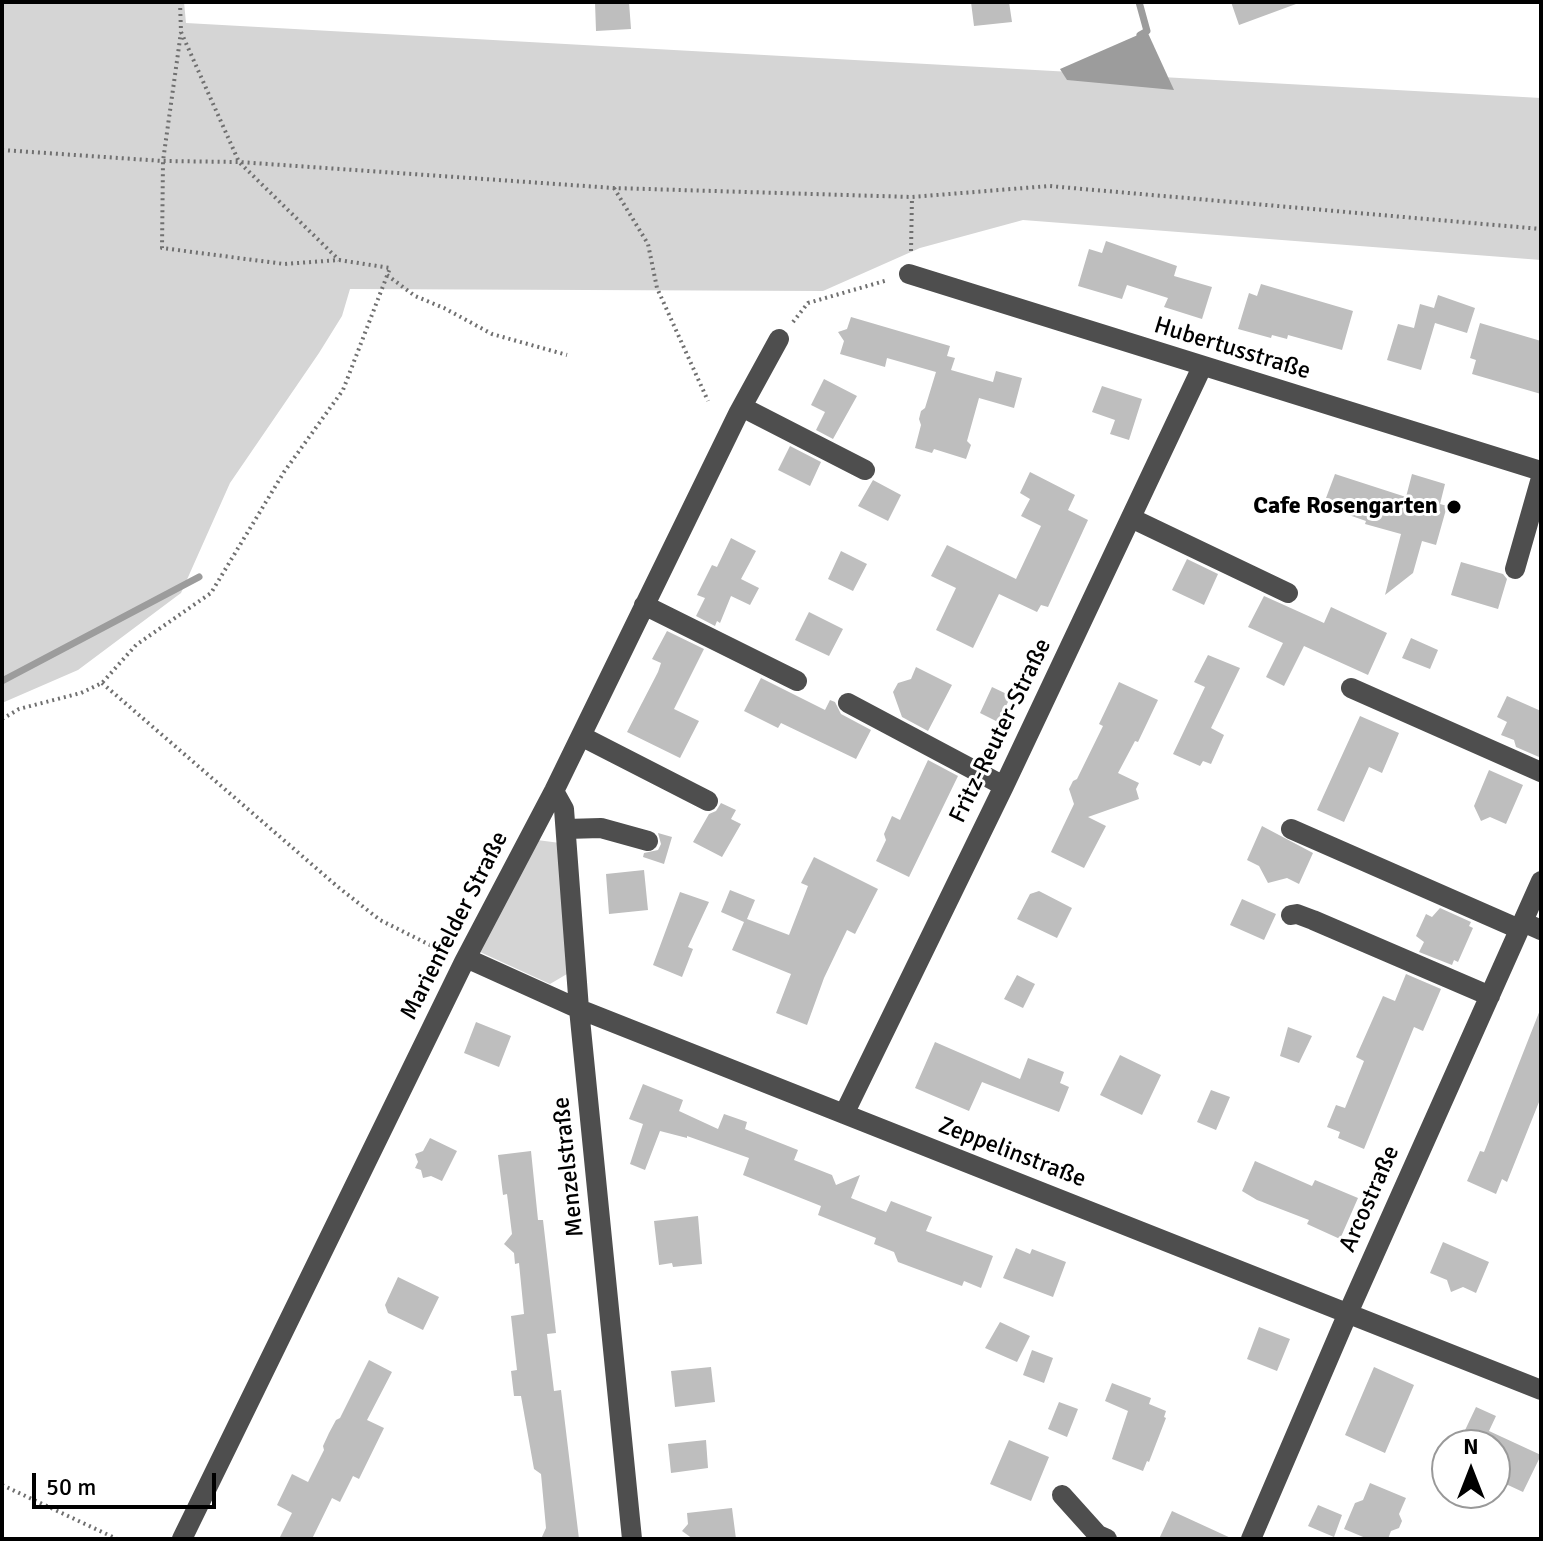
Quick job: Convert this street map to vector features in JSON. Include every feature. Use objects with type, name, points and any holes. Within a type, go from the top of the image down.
[{"type":"street","name":"Hubertusstraße","points":[[909,274],[1541,471]]},
{"type":"street","name":"Marienfelder Straße","points":[[182,1539],[465,960],[554,791],[742,407],[779,339]]},
{"type":"street","name":"Fritz-Reuter-Straße","points":[[844,1114],[1004,786],[1202,367]]},
{"type":"street","points":[[742,407],[865,470]]},
{"type":"street","points":[[1515,569],[1541,478]]},
{"type":"street","points":[[1131,518],[1288,593]]},
{"type":"street","points":[[644,605],[797,681]]},
{"type":"street","points":[[1351,688],[1541,772]]},
{"type":"street","points":[[848,703],[1004,786]]},
{"type":"street","points":[[581,736],[708,801]]},
{"type":"street","name":"Menzelstraße","points":[[554,791],[564,809],[579,1009],[632,1539]]},
{"type":"street","points":[[566,829],[601,828],[648,841]]},
{"type":"street","points":[[1291,829],[1528,927]]},
{"type":"street","name":"Arcostraße","points":[[1251,1539],[1490,996],[1528,927],[1541,881]]},
{"type":"street","points":[[1291,915],[1313,920],[1490,996]]},
{"type":"street","name":"Zeppelinstraße","points":[[465,960],[579,1009],[1541,1390]]},
{"type":"street","points":[[1062,1495],[1098,1535],[1107,1539]]},
{"type":"path","points":[[2,719],[19,709],[81,693],[102,683],[136,645],[203,600],[220,582],[284,472],[343,390],[390,268],[339,260],[284,264],[162,248],[163,161],[181,32],[180,2]]},
{"type":"path","points":[[181,32],[239,162],[339,260]]},
{"type":"path","points":[[2,150],[163,161],[239,162],[614,188],[912,197],[1049,186],[1541,229]]},
{"type":"path","points":[[614,188],[648,244],[657,288],[708,401]]},
{"type":"path","points":[[779,339],[808,303],[909,274],[912,197]]},
{"type":"path","points":[[387,275],[415,296],[492,334],[567,355]]},
{"type":"path","points":[[102,683],[380,920],[465,960]]},
{"type":"path","points":[[2,1485],[117,1539]]},
{"type":"shaded area","points":[[2,2],[184,2],[186,23],[1541,98],[1541,260],[1023,220],[920,248],[823,291],[350,289],[342,316],[230,483],[181,593],[78,670],[2,703]]},
{"type":"shaded area","points":[[1147,31],[1174,90],[1067,80],[1060,69]]},
{"type":"shaded area","points":[[537,840],[560,843],[567,974],[550,984],[480,952]]},
{"type":"building","points":[[595,2],[629,2],[631,29],[596,31]]},
{"type":"building","points":[[971,2],[1009,2],[1012,22],[974,26]]},
{"type":"building","points":[[1231,2],[1296,2],[1296,4],[1239,25]]},
{"type":"building","points":[[1106,241],[1177,266],[1174,276],[1212,287],[1202,319],[1164,307],[1168,298],[1127,285],[1122,299],[1078,286],[1089,249],[1102,253]]},
{"type":"building","points":[[1261,284],[1353,311],[1342,350],[1288,335],[1287,339],[1272,335],[1271,338],[1238,329],[1249,293],[1257,296]]},
{"type":"building","points":[[1438,295],[1475,308],[1467,333],[1435,323],[1421,370],[1387,360],[1398,324],[1414,328],[1420,304],[1434,308]]},
{"type":"building","points":[[851,317],[950,346],[947,356],[955,358],[951,370],[993,382],[996,371],[1022,378],[1014,408],[979,398],[967,441],[971,445],[966,459],[934,449],[932,453],[915,448],[921,411],[925,408],[936,372],[887,358],[885,367],[840,354],[844,341],[838,332],[847,329]]},
{"type":"building","points":[[1480,323],[1541,341],[1541,394],[1472,374],[1476,360],[1470,358]]},
{"type":"building","points":[[824,379],[857,396],[833,439],[816,430],[825,412],[811,405]]},
{"type":"building","points":[[1102,386],[1142,399],[1129,440],[1110,434],[1115,420],[1092,412]]},
{"type":"building","points":[[790,446],[821,462],[810,486],[778,470]]},
{"type":"building","points":[[1030,472],[1075,495],[1068,510],[1088,520],[1048,607],[1041,605],[1037,612],[999,594],[973,648],[936,630],[956,588],[931,576],[947,545],[1016,579],[1041,526],[1021,516],[1030,499],[1020,493]]},
{"type":"building","points":[[1335,474],[1406,497],[1412,474],[1445,484],[1440,504],[1447,506],[1436,545],[1422,541],[1413,573],[1385,595],[1401,534],[1365,524],[1366,521],[1323,506]]},
{"type":"building","points":[[873,480],[901,495],[888,521],[858,506]]},
{"type":"building","points":[[731,538],[756,551],[741,579],[759,588],[750,605],[731,596],[720,623],[717,621],[715,626],[696,616],[705,598],[697,595],[712,565],[717,567]]},
{"type":"building","points":[[841,551],[867,564],[853,591],[828,579]]},
{"type":"building","points":[[1187,559],[1218,574],[1204,605],[1172,590]]},
{"type":"building","points":[[1461,562],[1503,574],[1507,579],[1498,609],[1451,595]]},
{"type":"building","points":[[1264,596],[1324,623],[1331,607],[1387,633],[1368,675],[1304,646],[1284,686],[1266,677],[1283,643],[1248,627]]},
{"type":"building","points":[[809,612],[843,629],[829,656],[795,640]]},
{"type":"building","points":[[667,631],[704,649],[674,709],[699,721],[680,758],[627,732],[658,672],[661,663],[652,659]]},
{"type":"building","points":[[1411,638],[1438,650],[1430,669],[1402,658]]},
{"type":"building","points":[[1208,655],[1240,668],[1211,728],[1224,735],[1211,764],[1203,761],[1200,766],[1173,754],[1205,687],[1194,682]]},
{"type":"building","points":[[916,667],[952,685],[928,731],[902,717],[893,692],[898,683],[911,679]]},
{"type":"building","points":[[761,678],[825,710],[830,700],[835,702],[841,714],[871,730],[856,759],[781,723],[778,728],[744,711]]},
{"type":"building","points":[[1119,682],[1158,700],[1138,742],[1135,741],[1118,773],[1139,783],[1136,789],[1139,799],[1088,817],[1106,826],[1084,868],[1051,852],[1074,804],[1069,789],[1103,726],[1099,724]]},
{"type":"building","points":[[992,687],[1011,696],[998,722],[980,713]]},
{"type":"building","points":[[1507,696],[1541,711],[1539,757],[1516,747],[1514,740],[1501,735],[1507,722],[1497,717]]},
{"type":"building","points":[[1360,716],[1399,733],[1382,773],[1369,767],[1344,822],[1317,810]]},
{"type":"building","points":[[928,760],[958,776],[909,877],[876,861],[892,816],[900,820]]},
{"type":"building","points":[[1489,770],[1523,785],[1506,824],[1490,817],[1481,821],[1474,806]]},
{"type":"building","points":[[721,803],[736,810],[731,819],[741,824],[722,857],[693,842],[709,814],[716,811]]},
{"type":"building","points":[[1262,826],[1313,853],[1299,884],[1287,878],[1268,883],[1259,866],[1247,860]]},
{"type":"building","points":[[658,833],[672,837],[664,864],[643,857],[644,853],[658,850],[661,844]]},
{"type":"building","points":[[814,857],[878,889],[855,934],[847,930],[824,978],[807,1025],[776,1013],[791,974],[732,950],[744,922],[721,912],[730,890],[755,900],[747,919],[789,935],[808,886],[801,883]]},
{"type":"building","points":[[644,870],[648,910],[609,914],[606,874]]},
{"type":"building","points":[[1039,891],[1072,908],[1057,938],[1017,919],[1030,894]]},
{"type":"building","points":[[680,892],[709,902],[688,947],[693,949],[682,977],[653,965]]},
{"type":"building","points":[[1242,899],[1276,914],[1264,940],[1230,925]]},
{"type":"building","points":[[1440,908],[1471,922],[1469,926],[1473,928],[1458,962],[1454,960],[1452,965],[1419,952],[1424,942],[1416,936],[1426,914],[1432,917]]},
{"type":"building","points":[[1406,974],[1441,989],[1423,1031],[1414,1027],[1364,1149],[1338,1138],[1340,1132],[1327,1127],[1336,1105],[1345,1108],[1364,1061],[1356,1057],[1383,996],[1395,1001]]},
{"type":"building","points":[[1017,975],[1035,984],[1023,1008],[1004,999]]},
{"type":"building","points":[[1540,1010],[1541,1097],[1507,1182],[1502,1179],[1496,1194],[1467,1181],[1480,1151],[1484,1152]]},
{"type":"building","points":[[476,1022],[511,1036],[499,1067],[464,1053]]},
{"type":"building","points":[[1288,1027],[1312,1036],[1299,1063],[1280,1056]]},
{"type":"building","points":[[935,1042],[1020,1079],[1028,1058],[1064,1072],[1060,1083],[1069,1087],[1059,1112],[982,1082],[969,1111],[915,1088]]},
{"type":"building","points":[[1120,1055],[1161,1075],[1142,1115],[1100,1095]]},
{"type":"building","points":[[643,1084],[683,1100],[679,1111],[718,1129],[724,1114],[747,1122],[745,1129],[798,1150],[794,1160],[832,1175],[836,1185],[860,1175],[851,1198],[886,1212],[891,1201],[932,1217],[926,1231],[993,1256],[981,1288],[964,1281],[962,1286],[898,1262],[894,1252],[874,1244],[876,1238],[818,1215],[821,1206],[743,1175],[749,1158],[687,1136],[660,1131],[645,1170],[630,1164],[643,1124],[629,1119]]},
{"type":"building","points":[[1211,1090],[1230,1097],[1216,1130],[1197,1122]]},
{"type":"building","points":[[430,1138],[457,1151],[442,1181],[431,1176],[423,1178],[421,1170],[415,1168],[418,1162],[415,1154],[423,1151]]},
{"type":"building","points":[[531,1151],[538,1220],[543,1220],[556,1333],[547,1334],[554,1391],[561,1390],[579,1539],[541,1539],[546,1528],[541,1474],[534,1469],[521,1396],[514,1396],[511,1371],[517,1370],[511,1316],[524,1314],[519,1263],[515,1264],[514,1253],[504,1244],[512,1234],[498,1155]]},
{"type":"building","points":[[1255,1161],[1312,1186],[1315,1180],[1358,1198],[1340,1239],[1307,1224],[1309,1220],[1242,1191]]},
{"type":"building","points":[[698,1216],[702,1264],[659,1265],[654,1221]]},
{"type":"building","points":[[1443,1242],[1489,1262],[1476,1293],[1463,1287],[1451,1292],[1447,1280],[1430,1273]]},
{"type":"building","points":[[1016,1248],[1030,1254],[1032,1249],[1066,1262],[1053,1297],[1003,1278]]},
{"type":"building","points":[[398,1277],[439,1297],[423,1330],[388,1313],[385,1305]]},
{"type":"building","points":[[1000,1322],[1030,1336],[1017,1362],[985,1348]]},
{"type":"building","points":[[1259,1327],[1290,1339],[1277,1371],[1247,1359]]},
{"type":"building","points":[[1032,1350],[1053,1358],[1044,1383],[1023,1375]]},
{"type":"building","points":[[369,1360],[392,1372],[367,1420],[384,1428],[359,1479],[353,1476],[340,1502],[332,1498],[312,1539],[279,1539],[292,1513],[277,1505],[292,1474],[308,1482],[329,1433],[340,1418]]},
{"type":"building","points":[[711,1367],[715,1402],[675,1407],[671,1371]]},
{"type":"building","points":[[1374,1367],[1414,1385],[1385,1453],[1345,1435]]},
{"type":"building","points":[[1112,1383],[1151,1398],[1149,1404],[1166,1411],[1166,1418],[1143,1471],[1112,1459],[1128,1411],[1105,1401]]},
{"type":"building","points":[[1059,1402],[1078,1409],[1067,1437],[1048,1429]]},
{"type":"building","points":[[1476,1407],[1496,1416],[1490,1429],[1466,1429]]},
{"type":"building","points":[[706,1440],[708,1468],[671,1473],[668,1444]]},
{"type":"building","points":[[1009,1440],[1049,1457],[1031,1501],[990,1484]]},
{"type":"building","points":[[1511,1441],[1541,1455],[1523,1492],[1511,1486]]},
{"type":"building","points":[[1370,1483],[1406,1498],[1399,1514],[1402,1521],[1399,1528],[1391,1531],[1388,1539],[1368,1539],[1344,1529],[1355,1503],[1363,1500]]},
{"type":"building","points":[[1318,1505],[1342,1515],[1334,1537],[1308,1526]]},
{"type":"building","points":[[732,1508],[736,1539],[693,1539],[682,1531],[688,1524],[687,1513]]},
{"type":"building","points":[[1172,1511],[1233,1539],[1159,1539]]},
{"type":"waterway","points":[[1139,2],[1147,31],[1140,35]]},
{"type":"waterway","points":[[2,681],[199,577]]},
{"type":"place","name":"Cafe Rosengarten","points":[[1454,507]]}]
